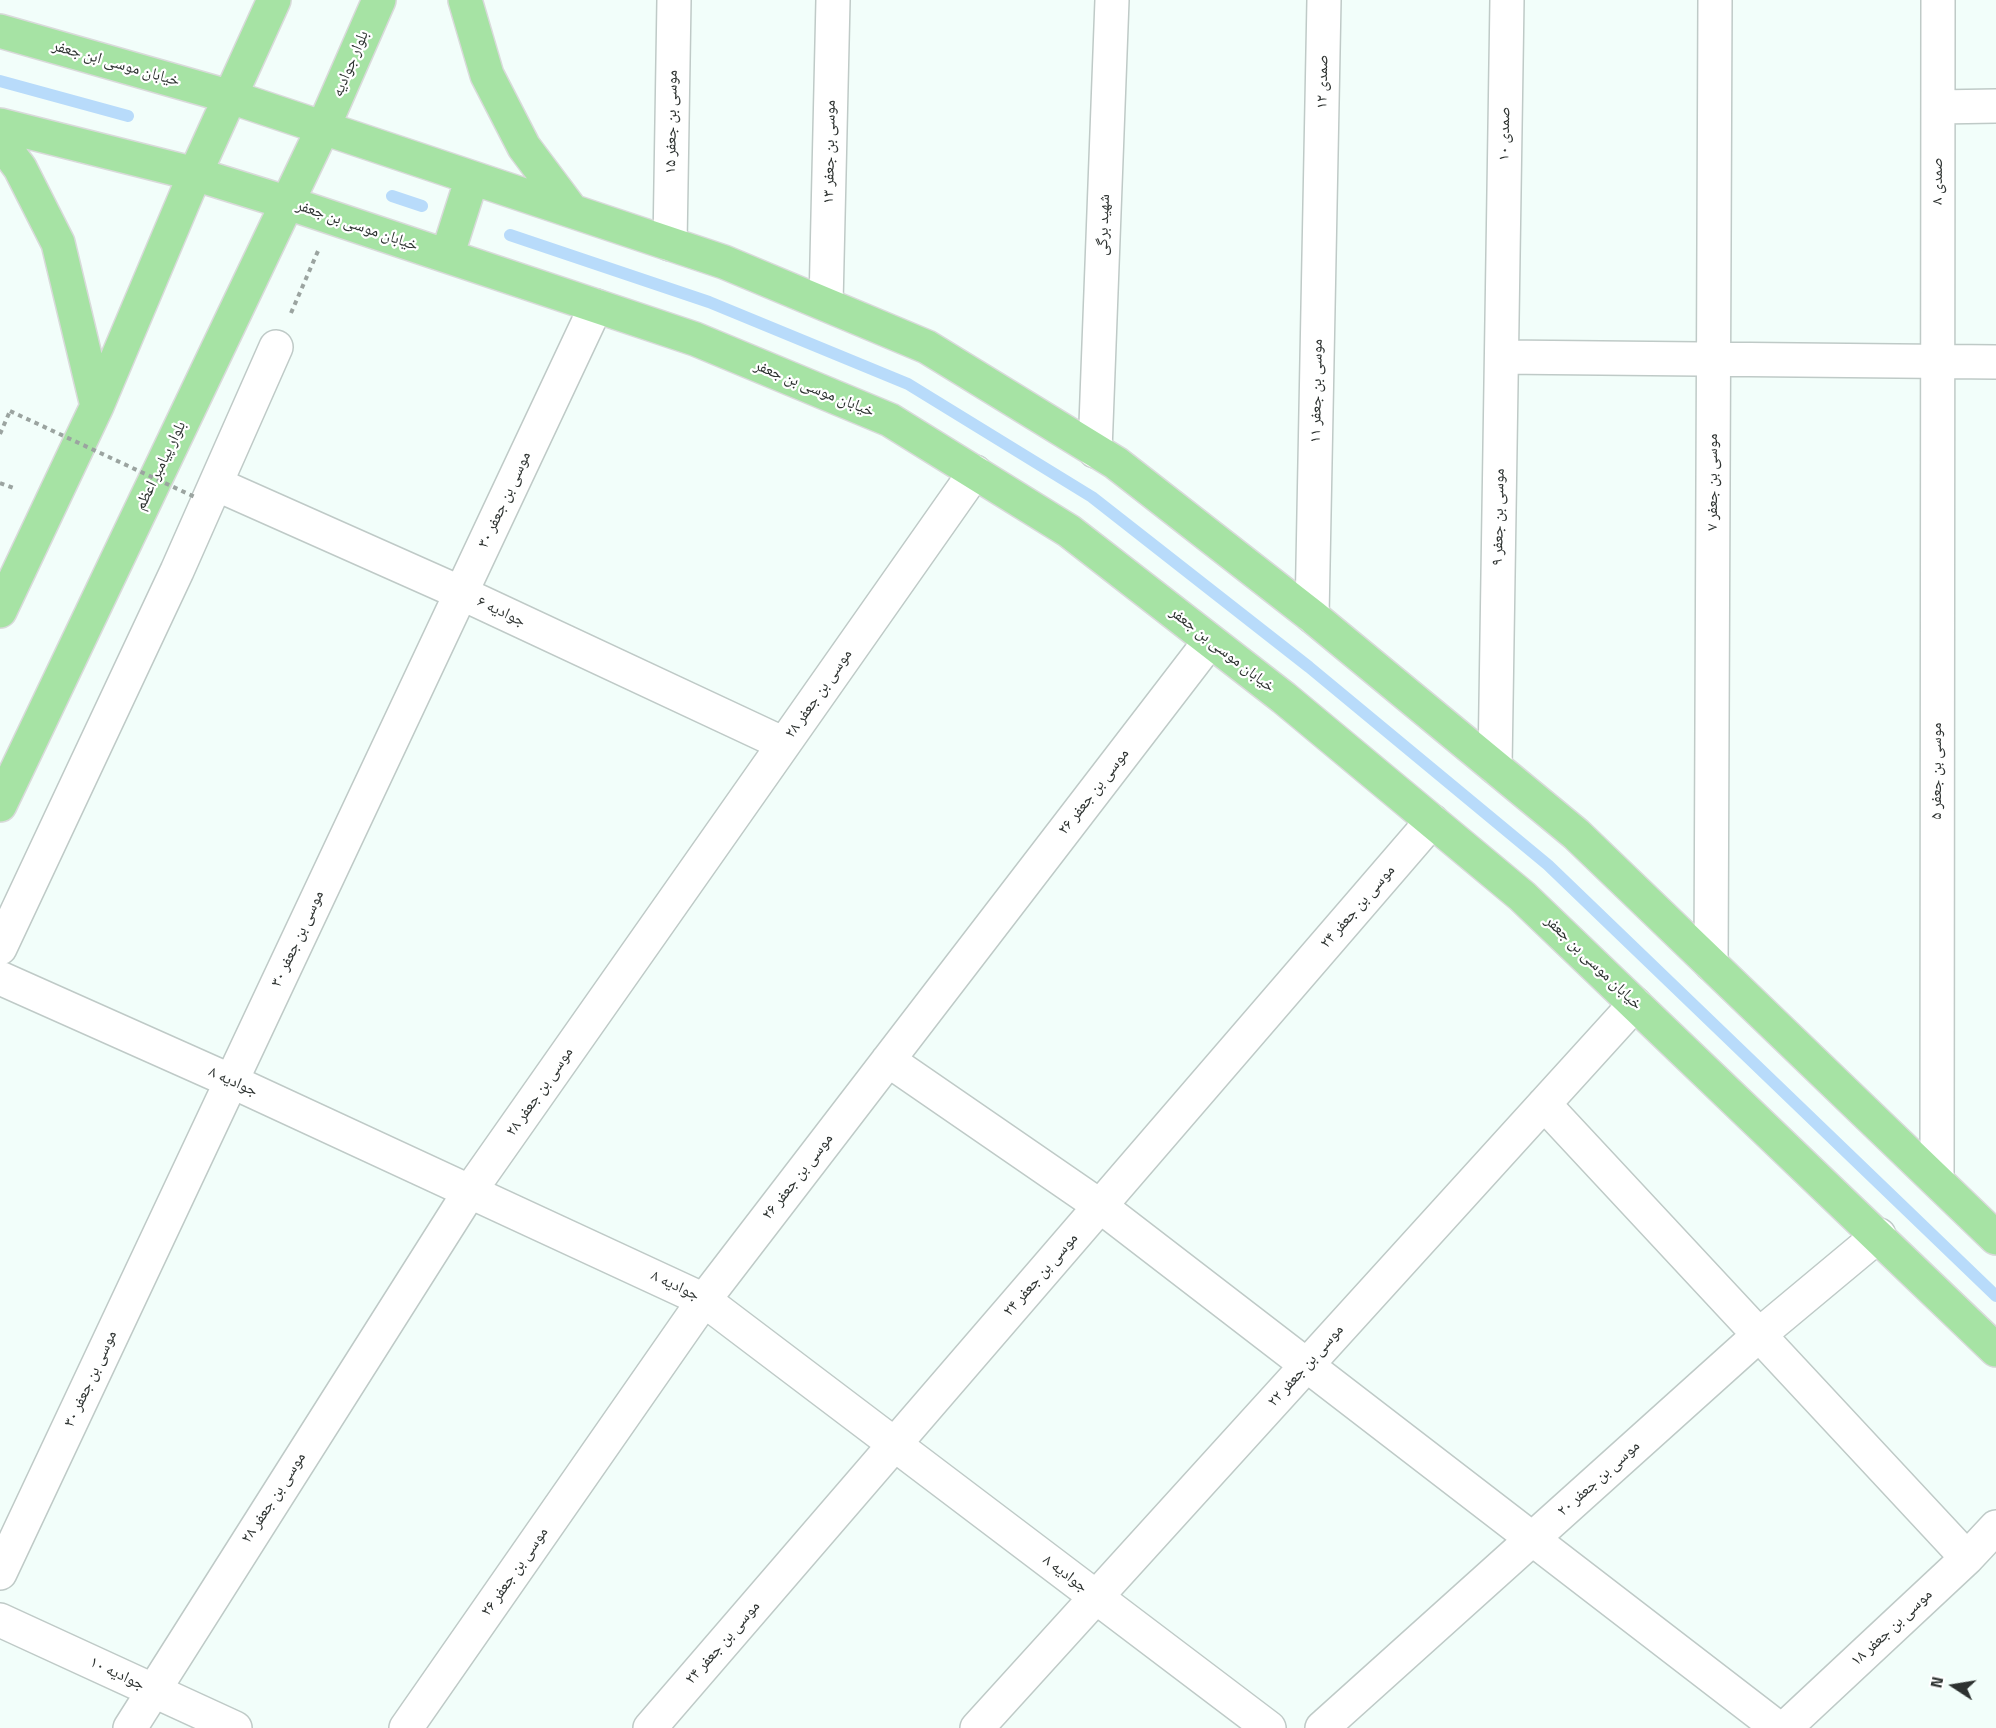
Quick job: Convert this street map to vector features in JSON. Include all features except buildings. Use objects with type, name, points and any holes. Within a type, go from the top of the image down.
[{"type":"main road","points":[[0,611],[97,406],[195,174],[274,0]]},
{"type":"main road","name":"بلوار جوادیه","points":[[323,128],[379,0]]},
{"type":"main road","points":[[465,0],[487,75],[524,147],[572,211]]},
{"type":"main road","name":"خیابان موسی ابن جعفر","points":[[0,31],[231,97],[323,128]]},
{"type":"main road","points":[[0,125],[195,174]]},
{"type":"main road","points":[[323,128],[724,262],[826,304],[927,347],[1116,463],[1312,616],[1576,834],[1996,1238]]},
{"type":"main road","name":"بلوار پیامبر اعظم","points":[[0,805],[323,128]]},
{"type":"main road","points":[[0,141],[20,168],[58,243],[97,406]]},
{"type":"main road","name":"خیابان موسی بن جعفر","points":[[195,174],[695,339],[890,420],[1069,531],[1210,641],[1522,896],[1879,1235],[1996,1350]]},
{"type":"main road","points":[[447,256],[472,178]]},
{"type":"street","name":"موسی بن جعفر ۱۵","points":[[670,244],[674,0]]},
{"type":"street","name":"موسی بن جعفر ۱۳","points":[[826,304],[833,0]]},
{"type":"street","name":"شهید برگی","points":[[1095,451],[1112,0]]},
{"type":"street","name":"صمدی ۱۲","points":[[1321,165],[1324,0]]},
{"type":"street","name":"صمدی ۱۰","points":[[1503,268],[1507,0]]},
{"type":"street","name":"موسی بن جعفر ۷","points":[[1711,964],[1715,0]]},
{"type":"street","name":"صمدی ۸","points":[[1938,0],[1938,362]]},
{"type":"street","points":[[1938,107],[1996,106]]},
{"type":"street","name":"موسی بن جعفر ۱۱","points":[[1312,616],[1321,165]]},
{"type":"street","name":"موسی بن جعفر ۹","points":[[1495,767],[1503,268]]},
{"type":"street","name":"موسی بن جعفر ۳۰","points":[[0,1573],[597,306]]},
{"type":"street","points":[[0,948],[206,491],[276,347]]},
{"type":"street","points":[[1502,357],[1996,362]]},
{"type":"street","name":"موسی بن جعفر ۵","points":[[1937,1180],[1938,362]]},
{"type":"street","name":"موسی بن جعفر ۲۸","points":[[130,1728],[470,1191],[975,472]]},
{"type":"street","name":"جوادیه ۶","points":[[206,491],[461,594],[784,744]]},
{"type":"street","name":"موسی بن جعفر ۲۶","points":[[406,1728],[704,1300],[1210,641]]},
{"type":"street","name":"موسی بن جعفر ۲۴","points":[[650,1728],[1432,822]]},
{"type":"street","name":"جوادیه ۸","points":[[0,978],[231,1081],[704,1300],[1269,1728]]},
{"type":"street","name":"موسی بن جعفر ۲۲","points":[[977,1728],[1635,1004]]},
{"type":"street","points":[[888,1060],[1100,1206],[1778,1728]]},
{"type":"street","points":[[1544,1104],[1967,1558]]},
{"type":"street","name":"موسی بن جعفر ۲۰","points":[[1322,1728],[1759,1335],[1879,1235]]},
{"type":"street","name":"موسی بن جعفر ۱۸","points":[[1785,1728],[1967,1558],[1996,1527]]},
{"type":"street","name":"جوادیه ۱۰","points":[[0,1620],[235,1728]]},
{"type":"path","points":[[276,347],[333,218]]},
{"type":"path","points":[[0,434],[10,411],[206,491]]},
{"type":"waterway","points":[[0,81],[128,116]]},
{"type":"waterway","points":[[392,196],[422,206]]},
{"type":"waterway","points":[[510,235],[709,302],[908,384],[1092,497],[1309,667],[1548,865],[1996,1296]]}]
